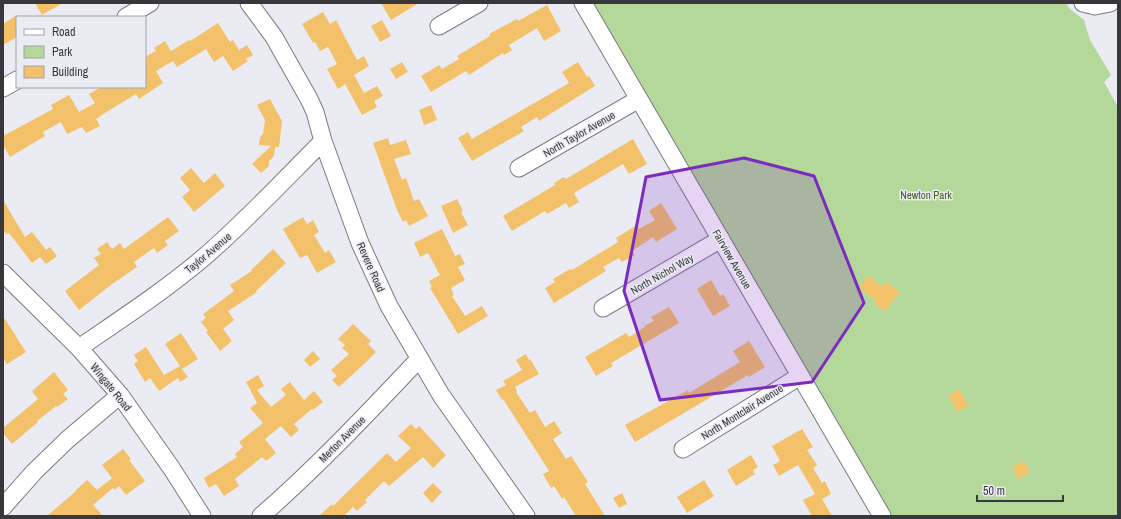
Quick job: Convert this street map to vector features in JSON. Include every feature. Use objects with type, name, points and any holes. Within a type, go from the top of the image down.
[{"type":"street","points":[[128,16],[150,3]]},
{"type":"street","name":"Revere Road","points":[[249,3],[274,37],[309,99],[315,112],[323,141],[370,265],[389,306],[441,395],[526,516]]},
{"type":"street","points":[[439,26],[479,3]]},
{"type":"street","name":"Fairview Avenue","points":[[583,3],[882,516]]},
{"type":"street","points":[[1085,4],[1096,6],[1110,3]]},
{"type":"street","points":[[3,88],[16,81]]},
{"type":"street","name":"North Taylor Avenue","points":[[519,168],[639,99]]},
{"type":"street","name":"Taylor Avenue","points":[[79,348],[161,291],[202,259],[232,232],[323,141]]},
{"type":"street","name":"North Nichol Way","points":[[603,308],[721,239]]},
{"type":"street","name":"Wingate Road","points":[[4,275],[79,348],[120,395],[172,469],[202,516]]},
{"type":"street","name":"Merton Avenue","points":[[261,516],[291,490],[343,439],[419,359]]},
{"type":"street","name":"North Montclair Avenue","points":[[683,449],[800,376]]},
{"type":"street","points":[[3,507],[34,472],[67,440],[120,395]]},
{"type":"highlighted area","points":[[744,158],[814,176],[864,303],[812,382],[660,400],[624,291],[646,177]]},
{"type":"green space","name":"Newton Park","points":[[591,3],[1066,3],[1070,9],[1084,20],[1090,40],[1111,75],[1104,82],[1118,107],[1118,516],[891,516]]},
{"type":"building","points":[[35,3],[63,3],[42,15]]},
{"type":"building","points":[[381,3],[419,3],[391,20]]},
{"type":"building","points":[[547,5],[561,31],[544,41],[537,28],[509,45],[512,50],[504,55],[503,53],[469,75],[466,71],[431,92],[421,76],[439,65],[442,69],[459,59],[457,56],[490,36],[489,34],[517,19],[518,21]]},
{"type":"building","points":[[323,12],[330,24],[336,20],[357,60],[364,56],[369,66],[354,75],[364,93],[377,86],[383,96],[374,101],[377,107],[362,115],[345,84],[338,89],[327,69],[337,64],[328,47],[320,51],[315,42],[313,43],[302,24]]},
{"type":"building","points":[[17,15],[16,38],[3,45],[3,24]]},
{"type":"building","points":[[382,20],[391,36],[380,42],[371,26]]},
{"type":"building","points":[[218,23],[230,42],[233,40],[239,50],[247,45],[253,55],[246,59],[248,61],[233,71],[223,56],[214,62],[206,49],[177,67],[173,61],[156,71],[163,83],[139,99],[136,94],[96,119],[100,126],[86,133],[82,127],[67,134],[61,122],[43,132],[45,136],[10,157],[3,145],[3,136],[53,109],[51,105],[69,95],[79,112],[95,103],[89,94],[99,88],[146,88],[146,56],[156,51],[154,48],[165,41],[171,51],[189,40],[190,41]]},
{"type":"building","points":[[402,62],[408,72],[396,79],[390,69]]},
{"type":"building","points":[[578,62],[587,77],[589,76],[595,86],[539,121],[537,117],[521,127],[524,131],[472,161],[458,138],[468,132],[472,139],[569,83],[562,72]]},
{"type":"building","points":[[270,99],[282,121],[279,147],[275,147],[274,156],[269,161],[269,166],[261,173],[252,164],[271,146],[259,145],[260,137],[263,134],[265,120],[257,105]]},
{"type":"building","points":[[431,105],[437,120],[424,125],[419,110]]},
{"type":"building","points":[[388,138],[390,145],[406,140],[411,154],[394,159],[402,180],[406,178],[414,201],[419,199],[428,216],[409,226],[406,220],[403,222],[397,210],[373,143]]},
{"type":"building","points":[[633,139],[647,164],[629,174],[623,164],[574,193],[579,202],[569,208],[566,203],[547,214],[545,211],[512,231],[503,216],[555,185],[554,183],[564,177],[566,179]]},
{"type":"building","points":[[191,168],[204,183],[215,173],[225,186],[194,212],[182,197],[190,190],[180,178]]},
{"type":"building","points":[[457,199],[463,211],[461,212],[468,225],[453,233],[441,206]]},
{"type":"building","points":[[3,200],[25,237],[32,232],[46,250],[50,247],[57,256],[46,264],[40,257],[32,263],[9,233],[6,234],[3,229]]},
{"type":"building","points":[[661,203],[677,229],[656,242],[653,237],[632,251],[635,255],[622,262],[619,258],[603,267],[606,271],[554,303],[545,288],[555,282],[553,279],[570,269],[572,270],[618,242],[616,238],[637,225],[639,229],[655,220],[649,211]]},
{"type":"building","points":[[168,217],[179,231],[165,241],[168,245],[157,253],[154,248],[134,262],[137,267],[112,284],[79,310],[65,291],[99,265],[94,258],[101,254],[97,249],[107,242],[112,249],[120,243],[124,249]]},
{"type":"building","points":[[303,217],[307,224],[313,220],[319,232],[314,235],[325,253],[329,250],[336,262],[317,273],[307,255],[300,258],[283,229]]},
{"type":"building","points":[[442,229],[455,256],[460,254],[465,264],[458,267],[465,280],[451,288],[454,295],[452,296],[465,316],[482,306],[488,316],[458,334],[430,288],[432,287],[429,281],[440,275],[428,253],[420,257],[414,243]]},
{"type":"building","points":[[273,249],[286,263],[256,291],[257,292],[228,311],[234,320],[223,329],[232,341],[220,351],[206,332],[208,331],[201,322],[206,318],[203,314],[234,291],[230,285],[252,271],[251,270]]},
{"type":"building","points":[[868,276],[882,287],[886,282],[900,292],[885,311],[874,303],[876,300],[859,288]]},
{"type":"building","points":[[711,280],[720,296],[723,294],[730,306],[713,316],[697,289]]},
{"type":"building","points":[[669,307],[679,323],[611,363],[613,366],[596,376],[585,357],[626,333],[629,337],[654,321],[651,317]]},
{"type":"building","points":[[3,316],[26,352],[7,364],[3,358]]},
{"type":"building","points":[[353,324],[371,341],[368,344],[376,352],[339,387],[332,380],[337,376],[331,370],[349,354],[342,348],[345,345],[338,339]]},
{"type":"building","points":[[181,333],[198,359],[182,369],[188,377],[180,382],[178,378],[159,391],[150,378],[145,382],[134,364],[138,361],[134,355],[146,347],[164,375],[180,366],[165,344]]},
{"type":"building","points":[[749,341],[765,367],[749,377],[748,375],[635,442],[625,425],[688,390],[689,393],[740,362],[733,351]]},
{"type":"building","points":[[313,351],[320,359],[310,367],[304,360]]},
{"type":"building","points":[[526,354],[539,374],[515,387],[516,392],[530,413],[535,410],[545,427],[554,421],[562,433],[553,439],[566,459],[571,456],[588,482],[585,484],[605,516],[576,516],[564,497],[562,499],[554,486],[551,488],[543,474],[549,471],[496,390],[506,385],[503,381],[522,370],[516,360]]},
{"type":"building","points":[[54,372],[68,390],[63,394],[68,399],[57,407],[56,406],[37,421],[38,422],[12,444],[3,433],[3,428],[38,399],[32,391]]},
{"type":"building","points":[[258,375],[264,386],[257,390],[271,407],[286,395],[281,389],[290,382],[304,400],[314,391],[323,402],[294,424],[299,430],[291,437],[281,426],[265,439],[276,453],[266,461],[262,457],[235,479],[239,486],[224,496],[216,484],[209,488],[204,478],[237,457],[235,454],[243,447],[239,442],[263,423],[250,408],[257,403],[246,382]]},
{"type":"building","points":[[959,389],[968,406],[957,412],[949,395]]},
{"type":"building","points":[[411,424],[416,429],[419,426],[446,455],[433,468],[423,457],[389,486],[384,481],[365,500],[367,502],[357,511],[353,507],[344,516],[319,516],[332,504],[333,506],[387,453],[396,462],[411,448],[398,436]]},
{"type":"building","points":[[802,429],[813,447],[807,450],[817,465],[813,468],[822,483],[825,481],[831,494],[822,499],[832,516],[812,516],[803,500],[815,494],[798,465],[779,476],[773,465],[780,461],[772,446]]},
{"type":"building","points":[[123,449],[131,459],[129,460],[145,481],[126,495],[119,486],[115,490],[113,488],[93,505],[103,516],[47,516],[87,480],[97,490],[112,478],[102,465]]},
{"type":"building","points":[[751,455],[758,467],[753,470],[755,474],[736,486],[727,470]]},
{"type":"building","points":[[1024,461],[1030,472],[1018,479],[1012,467]]},
{"type":"building","points":[[704,480],[714,496],[687,513],[677,497]]},
{"type":"building","points":[[433,483],[442,492],[432,503],[423,493]]},
{"type":"building","points":[[622,493],[627,504],[619,508],[613,498]]}]
